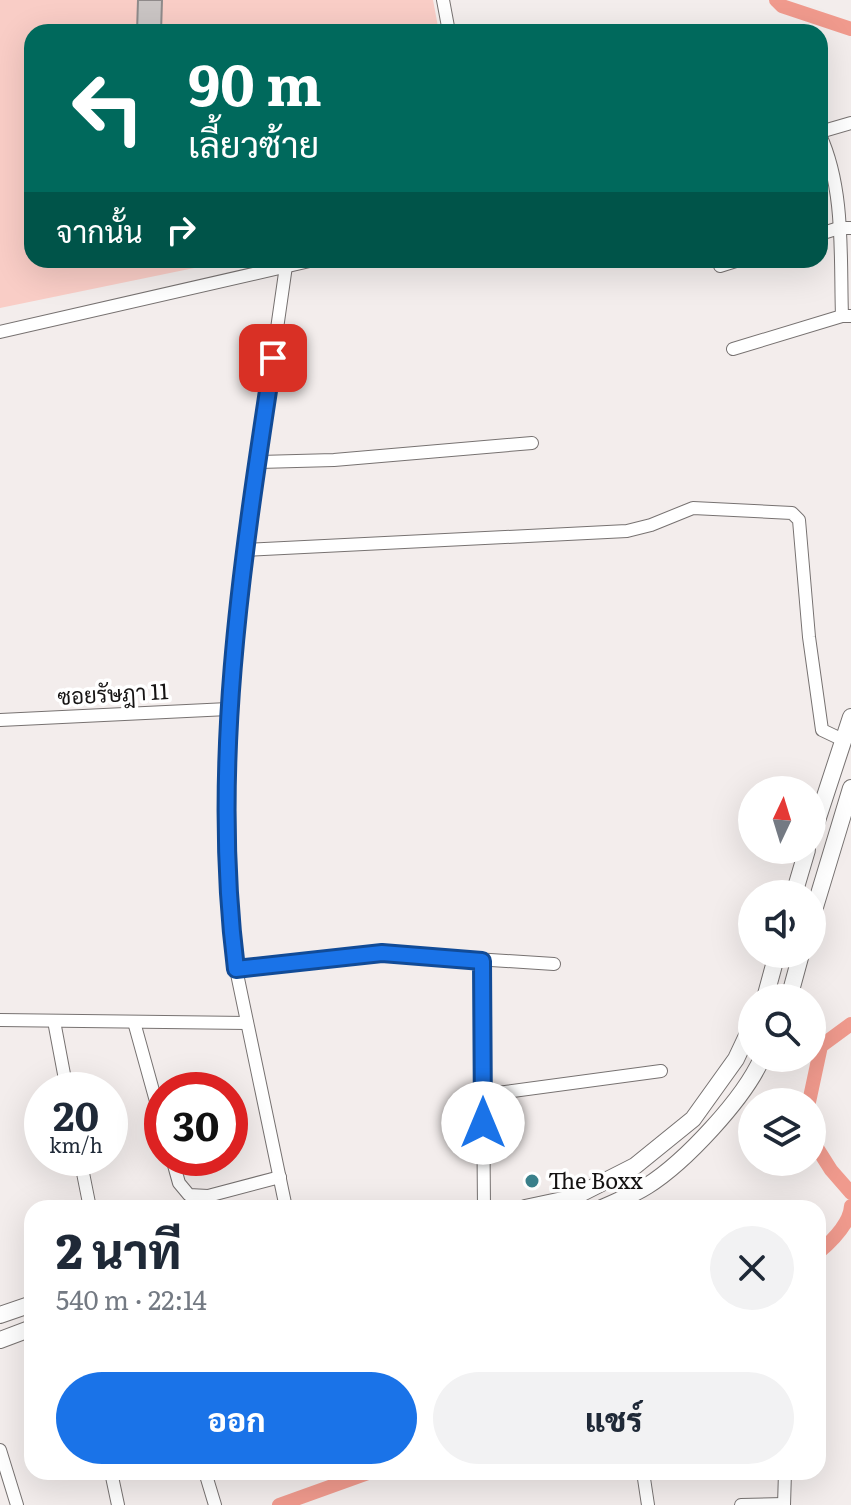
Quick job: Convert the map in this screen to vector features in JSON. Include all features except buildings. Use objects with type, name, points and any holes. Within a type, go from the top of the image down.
[{"type":"street","points":[[443,0],[448,24]]},
{"type":"street","points":[[828,131],[851,123]]},
{"type":"street","points":[[733,349],[846,316],[845,228],[828,153]]},
{"type":"street","points":[[0,332],[277,268]]},
{"type":"street","points":[[284,1200],[236,969],[229,918],[224,824],[228,709],[245,550],[286,268]]},
{"type":"street","points":[[259,462],[334,460],[532,443]]},
{"type":"street","points":[[245,550],[627,531],[693,508],[792,513],[799,520],[809,637],[822,730],[843,740]]},
{"type":"street","name":"ซอยรัษฎา 11","points":[[0,720],[228,709]]},
{"type":"street","points":[[826,793],[851,717]]},
{"type":"street","points":[[823,880],[851,788]]},
{"type":"street","points":[[236,969],[382,953],[554,964]]},
{"type":"street","points":[[482,961],[484,1200]]},
{"type":"street","points":[[0,1020],[247,1023]]},
{"type":"street","points":[[54,1021],[64,1072]]},
{"type":"street","points":[[134,1022],[148,1072]]},
{"type":"street","points":[[563,1200],[635,1166],[693,1119],[738,1055]]},
{"type":"street","points":[[483,1095],[661,1071]]},
{"type":"street","points":[[619,1200],[648,1186],[709,1134],[756,1072]]},
{"type":"street","points":[[84,1176],[88,1200]]},
{"type":"street","points":[[177,1176],[189,1195],[208,1196],[280,1177]]},
{"type":"street","points":[[0,1315],[24,1307]]},
{"type":"street","points":[[0,1340],[24,1331]]},
{"type":"street","points":[[0,1450],[17,1505]]},
{"type":"street","points":[[113,1480],[118,1505]]},
{"type":"street","points":[[207,1480],[215,1505]]},
{"type":"street","points":[[644,1480],[648,1505]]},
{"type":"street","points":[[741,1505],[784,1504],[785,1480]]},
{"type":"shaded area","points":[[0,0],[433,0],[438,24],[24,24],[24,268],[194,268],[0,308]]},
{"type":"waterway","points":[[776,0],[782,6],[851,29]]},
{"type":"waterway","points":[[812,1088],[821,1046],[851,1024]]},
{"type":"waterway","points":[[826,1162],[851,1193]]},
{"type":"waterway","points":[[826,1246],[844,1225],[851,1206]]},
{"type":"waterway","points":[[279,1505],[349,1480]]},
{"type":"place","name":"The Boxx","points":[[532,1181]]},
{"type":"route","points":[[273,358],[237,607],[228,709],[224,824],[229,918],[236,969],[382,953],[482,961],[483,1123]]}]
